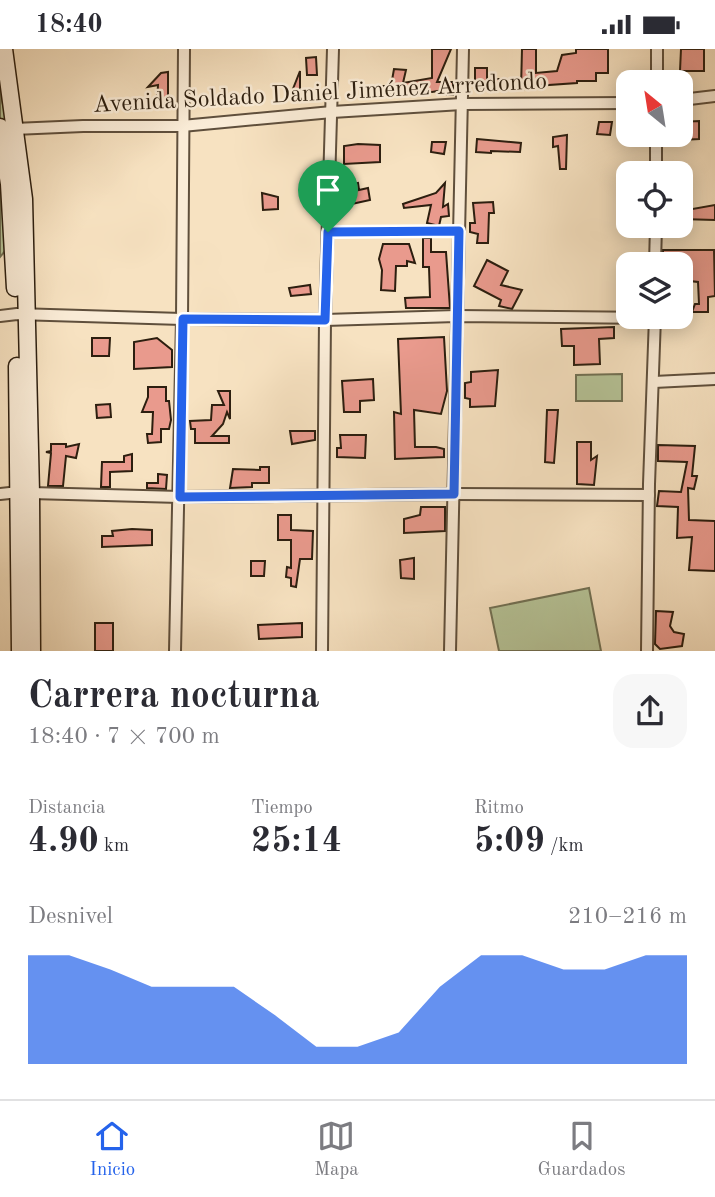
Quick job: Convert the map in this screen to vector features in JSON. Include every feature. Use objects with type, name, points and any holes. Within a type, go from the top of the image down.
[{"type":"main road","points":[[4,49],[14,315],[32,651]]},
{"type":"main road","points":[[20,651],[25,492]]},
{"type":"street","points":[[175,651],[183,319],[184,49]]},
{"type":"street","points":[[322,651],[325,320],[333,49]]},
{"type":"street","points":[[450,651],[463,49]]},
{"type":"street","points":[[657,49],[657,70]]},
{"type":"street","points":[[693,99],[715,96]]},
{"type":"street","name":"Avenida Soldado Daniel Jiménez Arredondo","points":[[7,128],[182,126],[463,104],[616,103]]},
{"type":"street","points":[[14,315],[325,320],[456,316],[616,317]]},
{"type":"street","points":[[647,651],[655,329]]},
{"type":"street","points":[[654,381],[715,379]]},
{"type":"street","points":[[0,494],[25,492],[180,497],[649,495]]},
{"type":"lane","points":[[328,232],[459,231]]},
{"type":"green space","points":[[0,91],[8,128],[10,245],[0,257]]},
{"type":"green space","points":[[622,374],[622,401],[576,401],[576,375]]},
{"type":"green space","points":[[589,588],[601,651],[499,651],[490,608]]},
{"type":"building","points":[[432,49],[451,49],[437,82],[453,82],[453,95],[439,95],[438,91],[422,90],[376,94],[381,86],[391,86],[394,69],[406,70],[403,83],[432,78]]},
{"type":"building","points":[[522,49],[536,49],[536,73],[557,71],[562,55],[576,53],[576,49],[608,49],[608,73],[596,73],[596,81],[535,86],[535,90],[521,89]]},
{"type":"building","points":[[681,49],[704,49],[704,71],[680,70]]},
{"type":"building","points":[[316,57],[317,75],[307,75],[306,58]]},
{"type":"building","points":[[475,68],[487,68],[487,79],[499,79],[499,88],[475,89]]},
{"type":"building","points":[[300,71],[300,99],[289,99]]},
{"type":"building","points":[[168,72],[168,102],[157,102],[158,85],[148,87],[161,73]]},
{"type":"building","points":[[693,121],[699,121],[699,139],[693,139]]},
{"type":"building","points":[[599,122],[612,122],[610,135],[597,134]]},
{"type":"building","points":[[567,135],[566,169],[560,169],[558,146],[553,147],[553,137]]},
{"type":"building","points":[[477,139],[521,143],[520,152],[476,152]]},
{"type":"building","points":[[432,142],[446,142],[444,154],[431,152]]},
{"type":"building","points":[[380,145],[380,162],[344,164],[344,146]]},
{"type":"building","points":[[358,183],[359,190],[368,188],[370,200],[347,205],[344,186]]},
{"type":"building","points":[[445,183],[443,207],[448,204],[449,216],[441,217],[439,226],[427,223],[431,205],[404,208],[403,204],[436,193]]},
{"type":"building","points":[[262,193],[278,197],[278,209],[263,210]]},
{"type":"building","points":[[493,202],[494,213],[489,213],[488,243],[477,243],[478,234],[470,232],[470,223],[475,223],[473,203]]},
{"type":"building","points":[[715,205],[715,220],[693,219],[693,209]]},
{"type":"building","points":[[423,238],[431,238],[431,252],[446,252],[450,308],[406,308],[405,298],[430,297],[429,267],[423,267]]},
{"type":"building","points":[[383,244],[409,244],[415,263],[407,261],[407,266],[396,266],[395,291],[381,290],[382,270],[379,259]]},
{"type":"building","points":[[714,250],[715,296],[708,297],[708,312],[693,312],[695,304],[699,304],[698,282],[693,281],[693,252],[663,252]]},
{"type":"building","points":[[487,260],[508,271],[501,285],[522,290],[512,309],[499,306],[501,300],[474,286]]},
{"type":"building","points":[[310,285],[311,294],[291,296],[289,288]]},
{"type":"building","points":[[614,327],[614,338],[599,339],[600,364],[574,365],[574,346],[562,346],[561,329]]},
{"type":"building","points":[[444,337],[447,391],[441,414],[414,410],[415,447],[444,449],[444,457],[395,459],[394,412],[401,414],[398,339]]},
{"type":"building","points":[[92,338],[110,338],[109,356],[92,356]]},
{"type":"building","points":[[157,338],[172,350],[172,367],[134,369],[134,342]]},
{"type":"building","points":[[498,370],[495,406],[470,407],[470,399],[465,398],[465,383],[471,382],[471,372]]},
{"type":"building","points":[[373,379],[374,400],[360,401],[360,412],[344,412],[342,381]]},
{"type":"building","points":[[148,387],[166,387],[171,420],[169,429],[161,429],[161,442],[148,443],[147,434],[152,434],[153,412],[142,412],[148,397]]},
{"type":"building","points":[[218,391],[230,391],[230,419],[227,412],[223,424],[212,436],[229,436],[229,443],[195,443],[195,429],[191,429],[190,421],[211,420],[212,405],[224,405]]},
{"type":"building","points":[[110,404],[111,417],[97,418],[96,405]]},
{"type":"building","points":[[547,410],[558,410],[554,463],[545,462]]},
{"type":"building","points":[[290,431],[315,431],[315,440],[292,444]]},
{"type":"building","points":[[340,435],[366,435],[365,458],[337,457],[337,448],[341,448]]},
{"type":"building","points":[[577,442],[591,442],[591,460],[597,456],[594,485],[577,484]]},
{"type":"building","points":[[51,444],[66,444],[66,447],[79,444],[76,458],[66,456],[63,486],[48,486],[51,453],[46,452],[51,451]]},
{"type":"building","points":[[658,445],[695,446],[692,476],[697,476],[694,489],[688,488],[689,520],[715,521],[715,571],[689,570],[692,537],[677,538],[678,507],[657,506],[659,491],[681,492],[687,462],[658,461]]},
{"type":"building","points":[[132,454],[132,471],[110,472],[110,487],[101,487],[102,462],[124,462],[124,456]]},
{"type":"building","points":[[260,467],[269,467],[269,483],[252,483],[252,487],[230,488],[233,469],[260,470]]},
{"type":"building","points":[[158,474],[167,475],[166,489],[147,488],[147,483],[158,483]]},
{"type":"building","points":[[421,507],[445,507],[445,531],[404,533],[404,519],[420,515]]},
{"type":"building","points":[[278,515],[291,515],[291,530],[313,531],[312,559],[300,559],[296,587],[291,586],[291,578],[286,577],[287,567],[291,568],[291,540],[278,540]]},
{"type":"building","points":[[152,530],[152,545],[102,547],[102,536],[113,536],[112,531]]},
{"type":"building","points":[[414,558],[414,579],[401,578],[400,560]]},
{"type":"building","points":[[251,561],[265,561],[264,576],[251,576]]},
{"type":"building","points":[[656,611],[673,612],[670,626],[674,632],[684,634],[682,646],[660,649],[655,644]]},
{"type":"building","points":[[95,623],[113,623],[113,651],[95,651]]},
{"type":"building","points":[[302,623],[302,637],[259,639],[258,625]]},
{"type":"route","points":[[459,231],[454,494],[180,497],[183,319],[325,320],[328,232],[459,231]]}]
